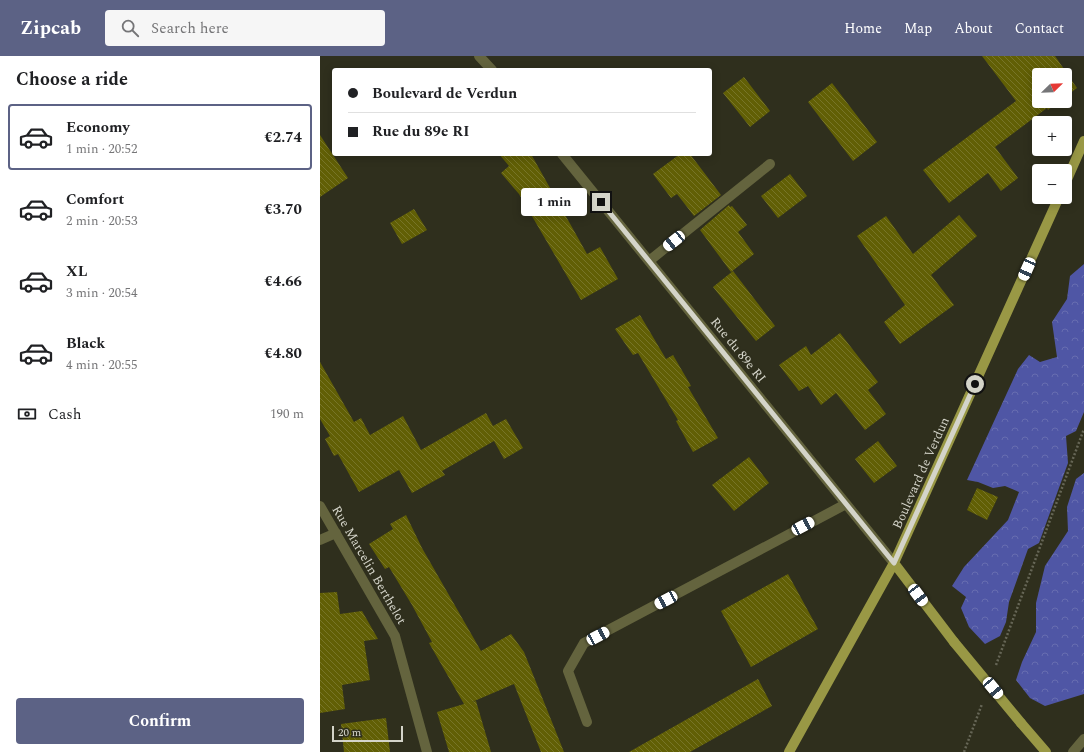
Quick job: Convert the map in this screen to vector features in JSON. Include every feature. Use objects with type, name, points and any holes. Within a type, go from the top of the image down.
[{"type":"main road","points":[[1072,168],[1084,141]]},
{"type":"main road","name":"Boulevard de Verdun","points":[[789,752],[894,563],[1056,204]]},
{"type":"main road","points":[[894,563],[954,642],[1046,752]]},
{"type":"street","points":[[479,56],[490,68]]},
{"type":"street","name":"Rue du 89e RI","points":[[564,156],[894,563]]},
{"type":"street","points":[[649,261],[770,164]]},
{"type":"street","points":[[587,722],[568,671],[584,643],[846,504]]},
{"type":"street","name":"Rue Marcelin Berthelot","points":[[320,506],[394,636],[427,752]]},
{"type":"street","points":[[320,540],[336,534]]},
{"type":"street","points":[[1073,752],[1084,739]]},
{"type":"path","points":[[994,671],[1084,430]]},
{"type":"path","points":[[964,752],[983,701]]},
{"type":"green space","points":[[1084,264],[1084,412],[1076,431],[1066,436],[1068,463],[1039,543],[1028,549],[1009,602],[1006,622],[1000,636],[985,644],[969,627],[961,608],[966,597],[952,586],[964,567],[1008,520],[1019,492],[1005,486],[993,488],[978,482],[967,480],[1018,369],[1029,355],[1040,362],[1057,357],[1052,322],[1067,299],[1070,276]]},
{"type":"green space","points":[[1084,473],[1084,694],[1045,706],[1030,698],[1016,680],[1022,662],[1036,632],[1036,603],[1045,566],[1068,531],[1067,507],[1076,479]]},
{"type":"building","points":[[982,56],[1055,56],[1063,68],[1032,68],[1032,108],[1047,108],[1036,116],[1032,116],[1032,119],[995,147],[1018,178],[1001,191],[988,173],[949,203],[923,170],[1016,101]]},
{"type":"building","points":[[744,77],[770,111],[750,127],[723,93]]},
{"type":"building","points":[[1072,81],[1077,88],[1072,92]]},
{"type":"building","points":[[832,83],[877,142],[853,161],[808,102]]},
{"type":"building","points":[[320,135],[332,153],[332,156],[334,156],[348,178],[320,197]]},
{"type":"building","points":[[501,156],[532,156],[587,254],[600,247],[618,279],[581,300],[519,194],[501,173],[509,166]]},
{"type":"building","points":[[677,156],[692,156],[721,195],[694,216],[677,194],[671,198],[653,174]]},
{"type":"building","points":[[790,174],[807,196],[778,218],[761,196]]},
{"type":"building","points":[[729,205],[730,207],[732,206],[747,225],[738,232],[754,254],[731,272],[700,230]]},
{"type":"building","points":[[414,209],[427,230],[402,244],[390,223]]},
{"type":"building","points":[[959,215],[977,236],[931,275],[954,305],[900,344],[884,322],[905,305],[857,236],[886,216],[913,254]]},
{"type":"building","points":[[733,271],[775,326],[756,341],[713,287]]},
{"type":"building","points":[[640,315],[666,359],[673,355],[691,386],[688,387],[718,438],[693,452],[676,421],[678,420],[638,353],[633,355],[615,329]]},
{"type":"building","points":[[840,333],[878,382],[868,390],[886,414],[865,430],[836,393],[821,405],[808,386],[799,391],[779,365],[806,346],[811,355]]},
{"type":"building","points":[[320,362],[354,422],[361,418],[370,435],[403,416],[421,450],[486,413],[493,426],[506,419],[523,448],[504,459],[494,441],[442,471],[445,475],[412,493],[399,470],[359,492],[338,454],[334,456],[325,439],[330,436],[320,419]]},
{"type":"building","points":[[878,441],[897,466],[874,483],[855,459]]},
{"type":"building","points":[[749,457],[769,483],[734,511],[712,485]]},
{"type":"building","points":[[977,488],[998,497],[987,520],[967,510]]},
{"type":"building","points":[[406,515],[422,548],[481,651],[511,634],[524,652],[564,752],[541,752],[514,684],[472,702],[476,701],[491,752],[449,752],[437,712],[464,704],[429,643],[432,642],[412,605],[389,567],[385,569],[369,544],[393,529],[390,524]]},
{"type":"building","points":[[788,574],[818,629],[751,667],[721,611]]},
{"type":"building","points":[[337,592],[340,614],[362,611],[378,639],[364,641],[370,680],[342,685],[345,709],[320,713],[320,593]]},
{"type":"building","points":[[758,679],[772,706],[690,752],[629,752]]},
{"type":"building","points":[[386,718],[390,752],[344,752],[341,724]]},
{"type":"route","points":[[601,202],[894,563],[975,384]]}]
